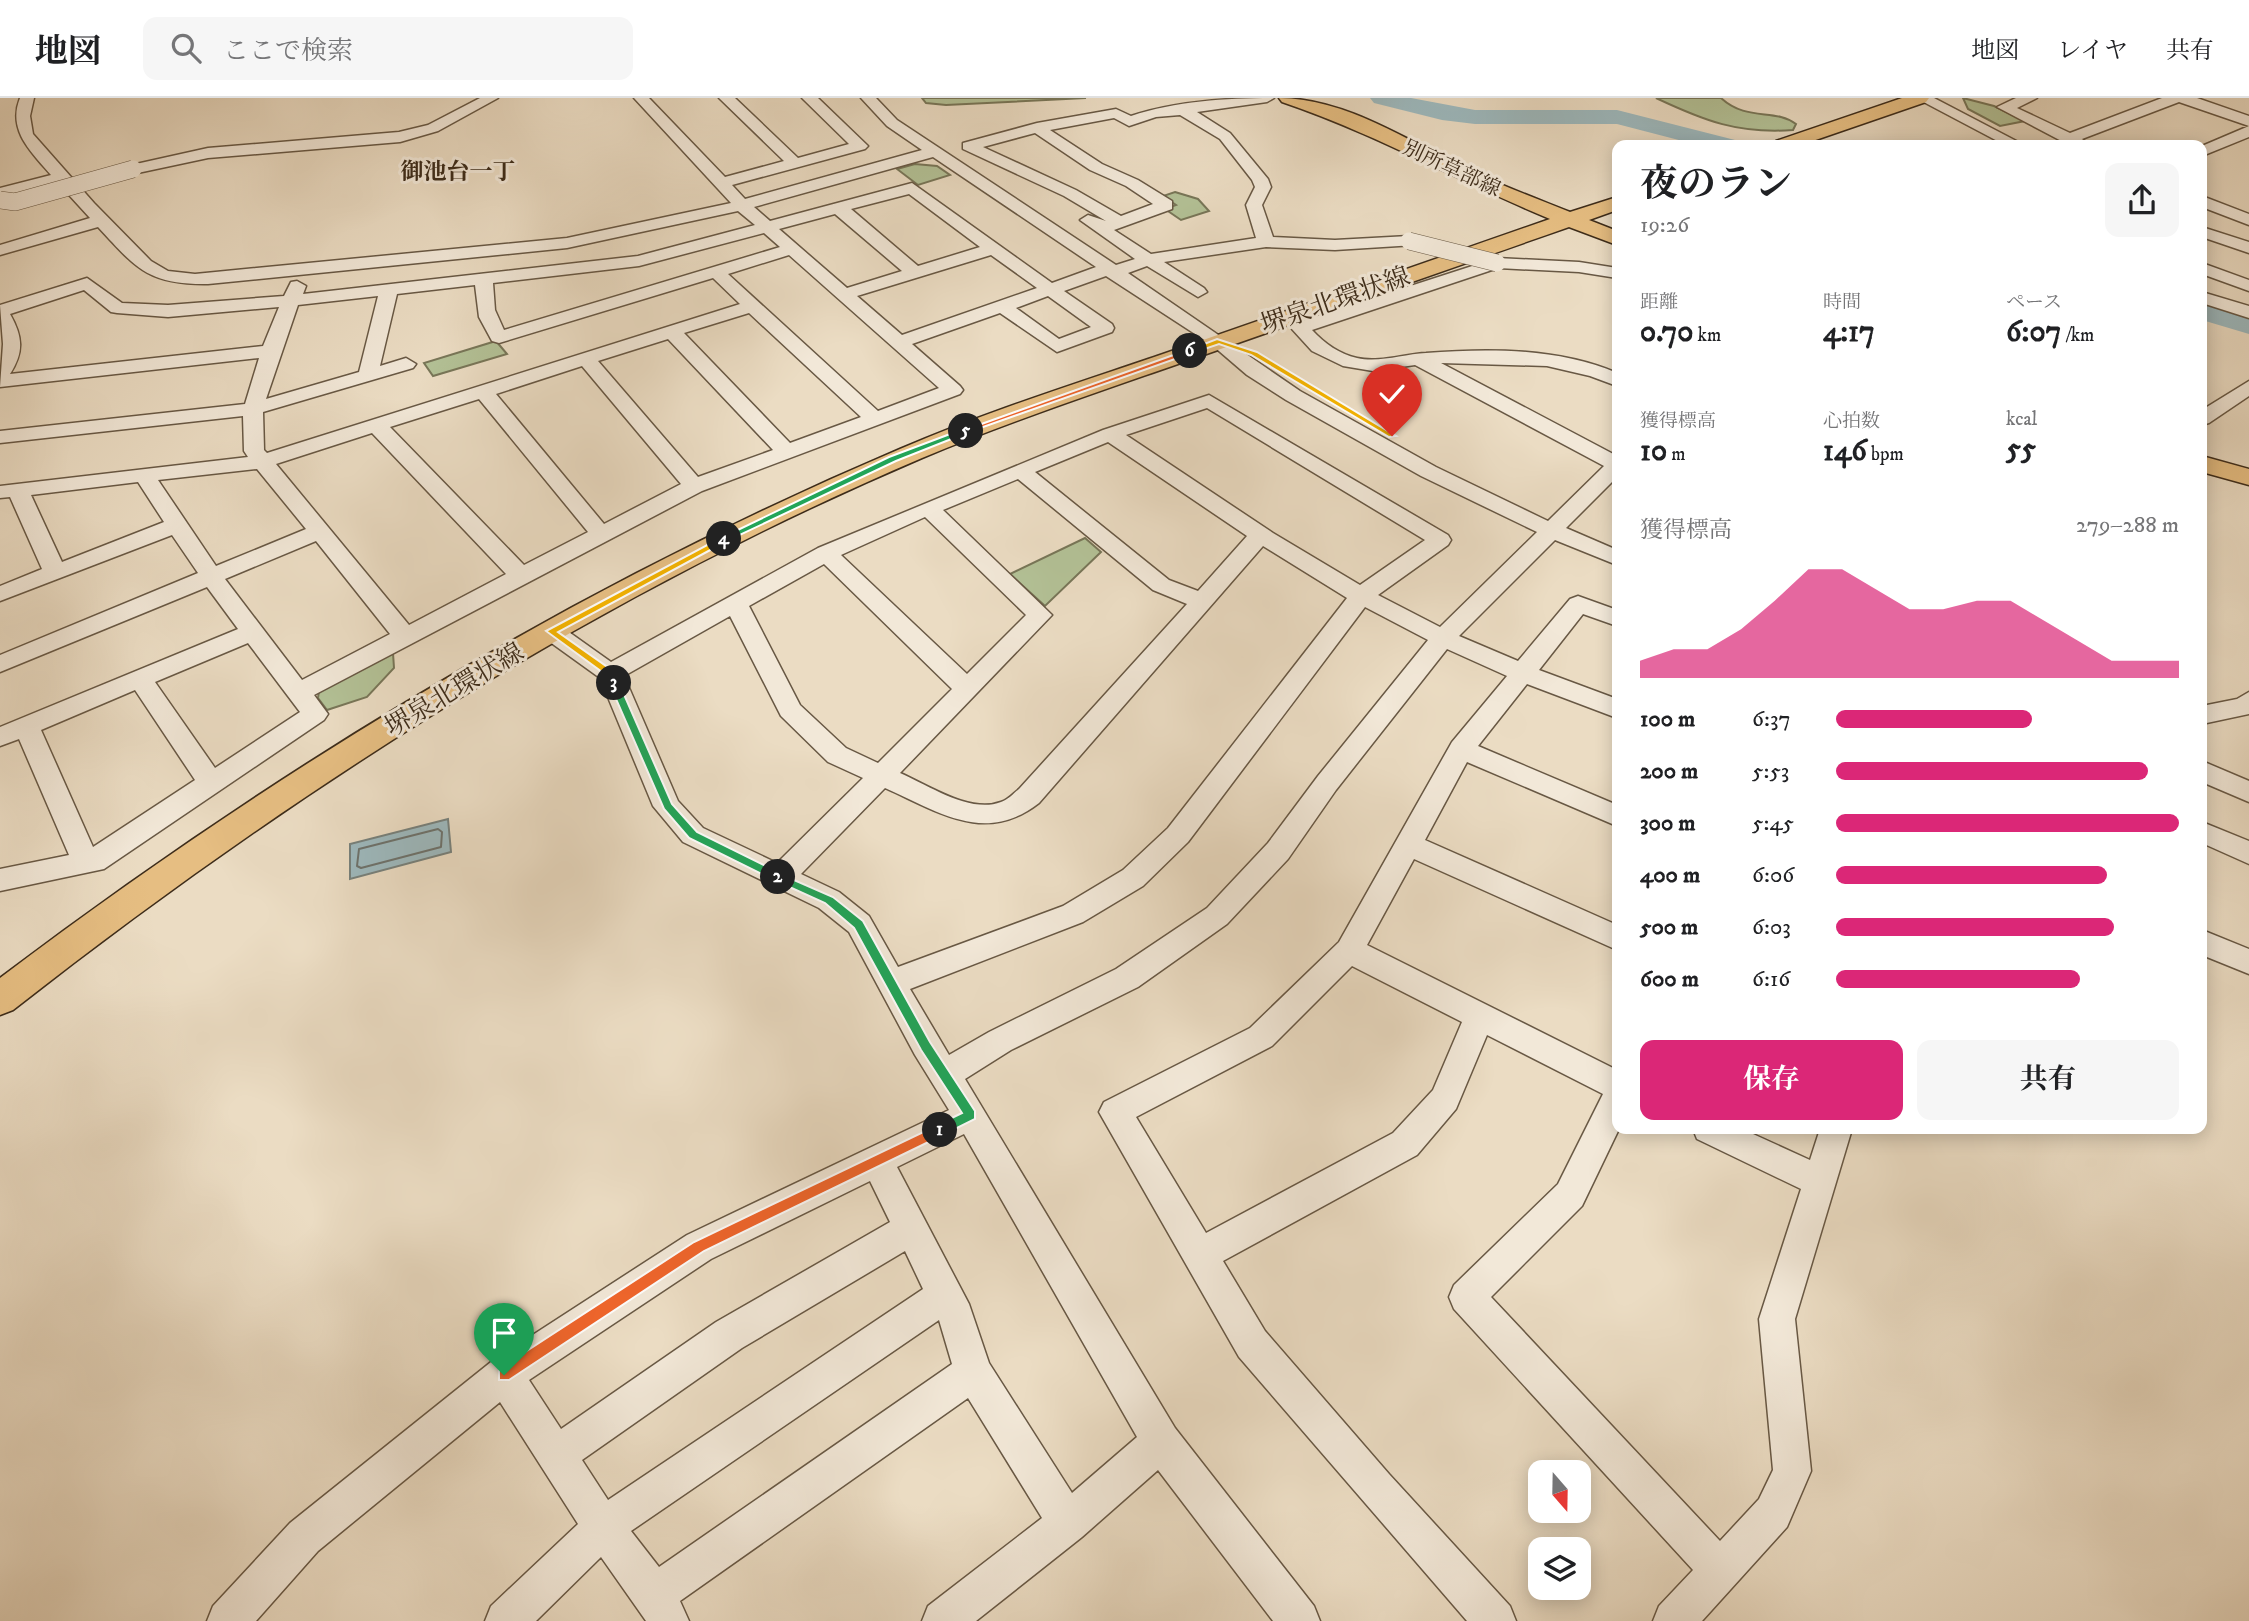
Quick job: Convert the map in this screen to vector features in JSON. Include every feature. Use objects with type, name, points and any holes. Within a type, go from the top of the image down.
[{"type":"main road","name":"別所草部線","points":[[1287,98],[1342,116],[1484,185],[1612,237]]},
{"type":"main road","points":[[1798,140],[1921,98]]},
{"type":"main road","name":"堺泉北環状線","points":[[6,985],[328,765],[551,631],[738,532],[892,459],[1219,341],[1612,205]]},
{"type":"main road","points":[[2207,465],[2249,477]]},
{"type":"street","points":[[0,200],[15,202],[133,169],[208,153],[400,137],[433,128],[491,98]]},
{"type":"street","points":[[300,691],[694,486],[953,390],[742,205],[641,98]]},
{"type":"street","points":[[726,98],[795,163]]},
{"type":"street","points":[[721,183],[860,146],[809,98]]},
{"type":"street","points":[[867,98],[892,123],[933,152],[1219,341],[1241,364],[1380,447],[1556,524],[1612,555]]},
{"type":"street","points":[[1120,222],[1070,193],[968,146],[1037,128],[1116,113],[1129,121],[1154,113],[1267,98]]},
{"type":"street","points":[[1921,98],[2006,140]]},
{"type":"street","points":[[2030,98],[2004,107],[2071,140]]},
{"type":"street","points":[[2080,140],[2175,98]]},
{"type":"street","points":[[2183,98],[2249,121]]},
{"type":"street","points":[[20,105],[26,133],[62,177],[154,272],[179,279],[306,270],[567,243],[624,234],[742,205],[933,152]]},
{"type":"street","points":[[1183,110],[1225,136],[1261,179],[1263,187],[1254,205],[1266,242]]},
{"type":"street","points":[[1037,128],[1096,167],[1132,183],[1166,205],[1100,229]]},
{"type":"street","points":[[2207,148],[2249,131]]},
{"type":"street","points":[[0,193],[62,177]]},
{"type":"street","points":[[0,374],[10,360],[14,338],[0,312],[87,283],[117,307],[168,311],[389,290],[639,261],[769,229],[912,188],[993,250],[1105,328],[1056,346],[1003,307]]},
{"type":"street","points":[[1012,204],[1058,199],[1198,292]]},
{"type":"street","points":[[2227,212],[2249,202]]},
{"type":"street","points":[[2207,203],[2249,220]]},
{"type":"street","points":[[840,209],[915,273]]},
{"type":"street","points":[[0,250],[102,220]]},
{"type":"street","points":[[2207,234],[2249,248]]},
{"type":"street","points":[[900,342],[1050,288],[1110,270],[1148,260],[1266,242],[1335,245],[1409,241],[1497,263],[1579,267],[1612,272]]},
{"type":"street","points":[[484,279],[484,305],[490,325],[499,337],[792,249]]},
{"type":"street","points":[[2207,249],[2249,263]]},
{"type":"street","points":[[845,295],[993,250]]},
{"type":"street","points":[[1497,263],[1300,328],[1307,338],[1337,358],[1360,364],[1417,359],[1501,357],[1579,366],[1612,378]]},
{"type":"street","points":[[306,270],[289,301],[253,409],[254,451],[260,462],[404,635]]},
{"type":"street","points":[[2207,270],[2249,286]]},
{"type":"street","points":[[716,272],[875,419]]},
{"type":"street","points":[[368,375],[389,290]]},
{"type":"street","points":[[2207,299],[2249,312]]},
{"type":"street","points":[[55,572],[9,491],[260,462],[751,306]]},
{"type":"street","points":[[672,332],[787,452]]},
{"type":"street","points":[[0,381],[271,351]]},
{"type":"street","points":[[586,359],[694,486]]},
{"type":"street","points":[[1417,359],[1612,462]]},
{"type":"street","points":[[0,437],[253,409],[405,364]]},
{"type":"street","points":[[2207,416],[2249,387]]},
{"type":"street","points":[[483,391],[601,534]]},
{"type":"street","points":[[610,673],[826,553],[1110,434],[1209,401],[1440,540],[1361,596],[1178,835],[1133,878],[1073,914],[891,983]]},
{"type":"street","points":[[376,425],[520,575]]},
{"type":"street","points":[[1110,434],[1261,536],[1361,596],[1522,674],[1612,707]]},
{"type":"street","points":[[944,1075],[1000,1041],[1127,978],[1217,916],[1278,851],[1326,783],[1444,637],[1612,470]]},
{"type":"street","points":[[1022,472],[1161,585],[1202,601]]},
{"type":"street","points":[[0,880],[94,860],[315,714],[212,578],[144,475]]},
{"type":"street","points":[[1595,486],[1612,490]]},
{"type":"street","points":[[780,878],[1040,615],[928,508]]},
{"type":"street","points":[[1556,524],[1612,538]]},
{"type":"street","points":[[0,594],[177,525]]},
{"type":"street","points":[[0,664],[318,532]]},
{"type":"street","points":[[736,604],[790,710],[837,755],[961,811],[988,815],[1011,810],[1029,796],[1261,536]]},
{"type":"street","points":[[826,553],[967,689]]},
{"type":"street","points":[[1495,1621],[1375,1488],[1252,1343],[1115,1112],[1261,1037],[1349,950],[1461,749],[1578,604],[1612,616]]},
{"type":"street","points":[[0,737],[254,631]]},
{"type":"street","points":[[551,631],[610,673],[667,806],[693,835],[829,900],[859,924],[944,1075],[1161,1442],[1299,1621]]},
{"type":"street","points":[[140,678],[211,783]]},
{"type":"street","points":[[2207,714],[2245,707]]},
{"type":"street","points":[[26,726],[86,862]]},
{"type":"street","points":[[1461,749],[1612,815]]},
{"type":"street","points":[[2207,753],[2249,771]]},
{"type":"street","points":[[2207,773],[2249,792]]},
{"type":"street","points":[[2207,834],[2249,853]]},
{"type":"street","points":[[1408,844],[1612,936]]},
{"type":"street","points":[[2207,944],[2249,962]]},
{"type":"street","points":[[1349,950],[1612,1083]]},
{"type":"street","points":[[1200,1255],[1405,1144],[1445,1099],[1480,1015]]},
{"type":"street","points":[[1612,1109],[1570,1195],[1467,1297],[1720,1570]]},
{"type":"street","points":[[228,1621],[304,1537],[504,1375],[699,1247],[970,1115]]},
{"type":"street","points":[[1720,1134],[1819,1181]]},
{"type":"street","points":[[1674,1621],[1773,1513],[1792,1471],[1777,1319],[1834,1134]]},
{"type":"street","points":[[877,1161],[956,1317],[972,1372],[1068,1522]]},
{"type":"street","points":[[556,1455],[729,1335],[911,1229]]},
{"type":"street","points":[[506,1621],[603,1527],[945,1295]]},
{"type":"street","points":[[504,1375],[603,1527],[662,1608],[972,1372]]},
{"type":"street","points":[[943,1621],[1068,1522],[1161,1442]]},
{"type":"green space","points":[[922,98],[1086,98],[946,105],[926,103]]},
{"type":"green space","points":[[1656,98],[1721,98],[1741,110],[1788,119],[1796,124],[1793,130],[1738,128],[1706,119]]},
{"type":"green space","points":[[1963,98],[1994,106],[2025,121],[2000,126],[1968,109]]},
{"type":"green space","points":[[915,164],[937,166],[950,175],[918,185],[897,169]]},
{"type":"green space","points":[[1175,192],[1198,199],[1209,211],[1181,220],[1165,209],[1176,205],[1163,196]]},
{"type":"green space","points":[[496,341],[507,354],[433,376],[424,363]]},
{"type":"green space","points":[[1085,538],[1101,552],[1045,606],[1010,574]]},
{"type":"green space","points":[[393,653],[394,668],[367,697],[327,710],[318,698],[319,691]]},
{"type":"water","points":[[448,819],[451,852],[350,879],[350,844]]},
{"type":"waterway","points":[[1382,98],[1442,113],[1475,117],[1617,117],[1707,140]]},
{"type":"waterway","points":[[2207,312],[2249,325]]},
{"type":"district","name":"御池台一丁","points":[[458,171]]},
{"type":"route","points":[[504,1375],[699,1247],[970,1115],[926,1046],[859,924],[829,900],[693,835],[667,806],[610,673],[551,631],[738,532],[892,459],[1219,341],[1254,354],[1392,436]]}]
